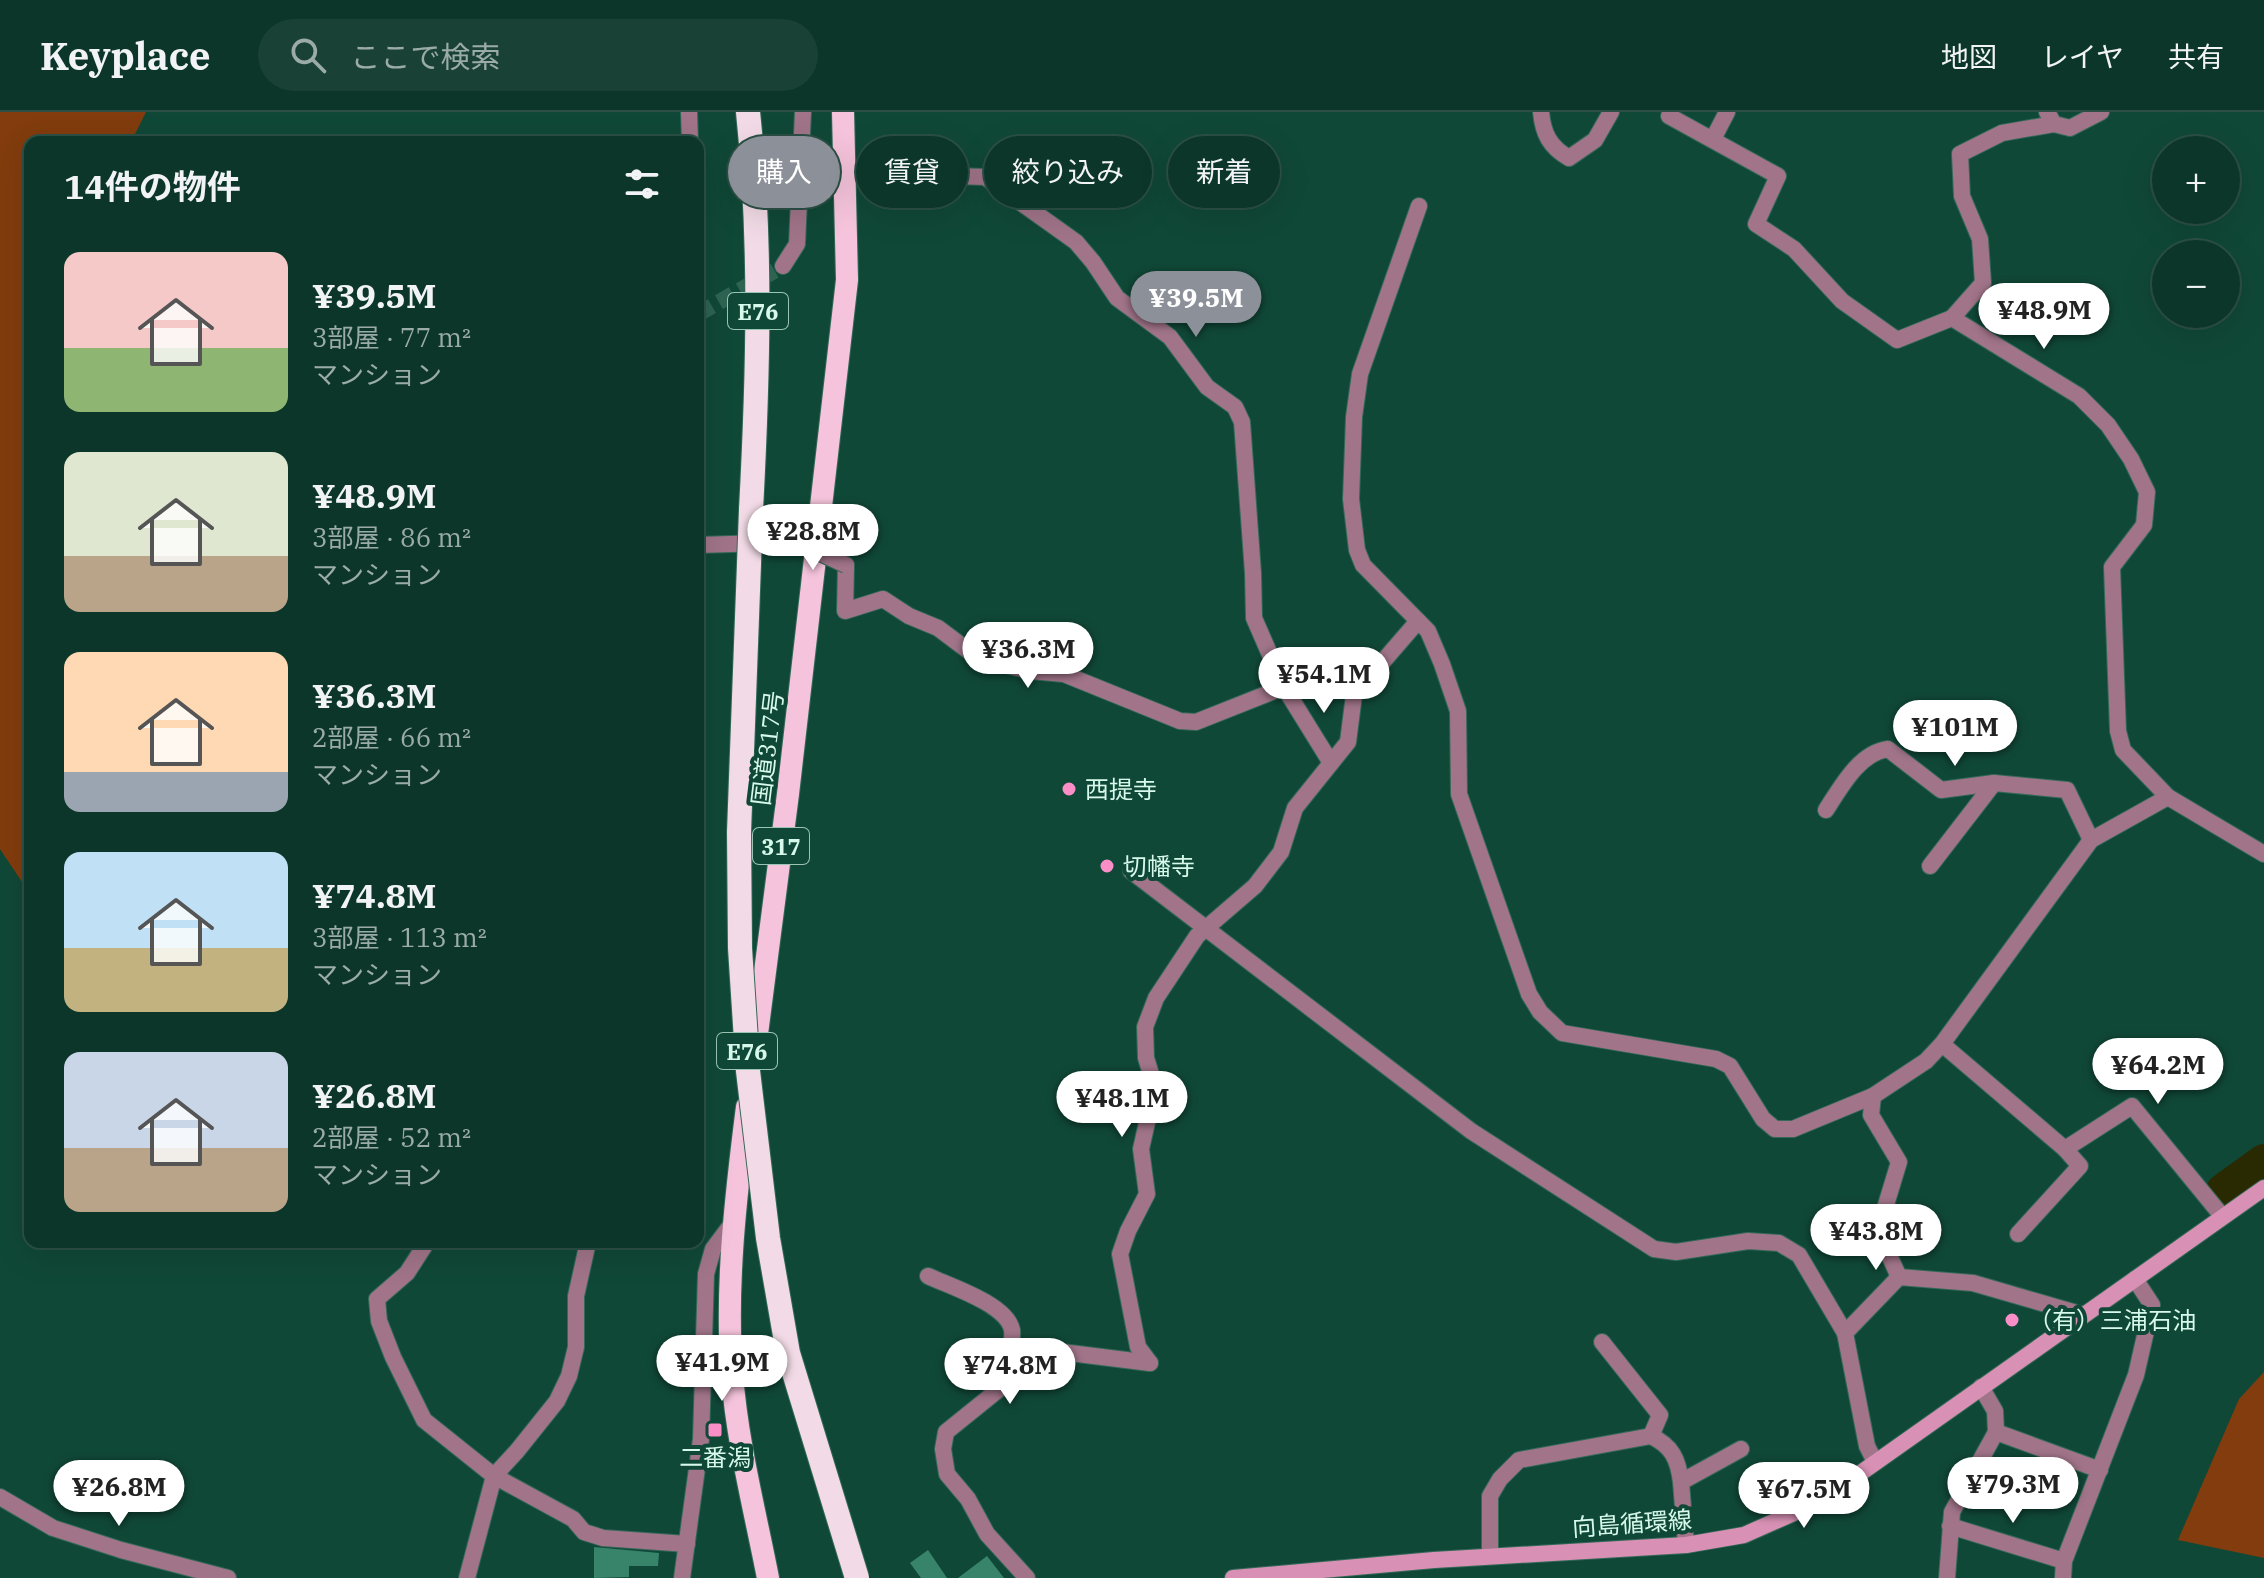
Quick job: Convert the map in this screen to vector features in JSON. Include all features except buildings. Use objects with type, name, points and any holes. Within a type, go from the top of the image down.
[{"type":"highway","name":"E76","points":[[748,112],[758,318],[739,832],[740,948],[748,1071],[768,1238],[788,1353],[857,1578]]},
{"type":"highway","name":"国道317号","points":[[768,1578],[732,1375],[731,1305],[739,1174],[788,794],[847,280],[843,112]]},
{"type":"main road","name":"向島循環線","points":[[1233,1578],[1490,1556],[1686,1545],[1744,1535],[1821,1501],[2264,1188]]},
{"type":"street","points":[[689,112],[690,136]]},
{"type":"street","points":[[783,266],[797,244],[803,112]]},
{"type":"street","points":[[1541,112],[1542,126],[1553,149],[1569,158],[1595,140],[1611,112]]},
{"type":"street","points":[[1713,139],[1727,112]]},
{"type":"street","points":[[1669,116],[1778,176],[1756,224],[1794,249],[1842,301],[1897,340],[1952,318],[1983,283],[1980,239],[1962,196],[1960,154],[2002,133],[2051,118],[2070,128],[2092,115]]},
{"type":"street","points":[[968,176],[985,177],[1076,242],[1117,298],[1170,337],[1207,387],[1235,407],[1242,422],[1254,618],[1284,687],[1331,763]]},
{"type":"street","points":[[1419,206],[1360,374],[1354,417],[1351,499],[1357,550],[1363,565],[1428,631],[1458,711],[1459,794],[1529,994],[1540,1012],[1562,1033],[1716,1059],[1730,1066],[1763,1119],[1775,1129],[1793,1129],[1873,1096],[1926,1061],[1942,1044],[2091,840],[2168,797]]},
{"type":"street","points":[[1952,318],[2079,396],[2108,425],[2131,459],[2147,492],[2144,525],[2112,567],[2118,731],[2123,750],[2168,797],[2264,854]]},
{"type":"street","points":[[704,545],[796,542],[846,565],[845,611],[883,599],[909,616],[938,628],[978,658],[1030,671],[1064,674],[1180,721],[1196,722],[1284,687]]},
{"type":"street","points":[[1027,1578],[987,1534],[968,1499],[947,1474],[943,1449],[946,1432],[1003,1386],[1062,1352],[1150,1363],[1138,1347],[1120,1254],[1147,1194],[1141,1149],[1155,1087],[1146,1058],[1145,1027],[1156,998],[1197,936],[1255,886],[1281,852],[1295,808],[1348,742],[1354,695],[1418,621]]},
{"type":"street","points":[[1826,810],[1845,780],[1875,751],[1888,749],[1941,790],[1994,783],[2067,790],[2091,840]]},
{"type":"street","points":[[1930,866],[1994,783]]},
{"type":"street","points":[[1131,871],[1471,1131],[1654,1249],[1676,1252],[1748,1241],[1779,1243],[1799,1255],[1845,1333],[1867,1446],[1875,1462]]},
{"type":"street","points":[[1942,1044],[2065,1149],[2080,1166],[2018,1234]]},
{"type":"street","points":[[1873,1096],[1871,1115],[1899,1162],[1878,1231],[1899,1277]]},
{"type":"street","points":[[2065,1149],[2132,1106],[2222,1216]]},
{"type":"street","points":[[682,1578],[701,1439],[706,1274],[713,1249],[736,1219]]},
{"type":"street","points":[[423,1248],[407,1273],[377,1299],[379,1321],[409,1394],[424,1420],[494,1476],[573,1519],[584,1532],[603,1538],[687,1544]]},
{"type":"street","points":[[467,1578],[494,1476],[557,1401],[569,1376],[576,1347],[576,1296],[587,1248]]},
{"type":"street","points":[[928,1276],[987,1303],[1004,1315],[1012,1330],[1003,1386]]},
{"type":"street","points":[[1845,1333],[1899,1277]]},
{"type":"street","points":[[1899,1277],[1973,1283],[2083,1315]]},
{"type":"street","points":[[1950,1526],[2064,1570],[2136,1375],[2152,1305],[2135,1279]]},
{"type":"street","points":[[1602,1342],[1660,1415],[1651,1436]]},
{"type":"street","points":[[1947,1578],[1952,1512],[1996,1432],[1995,1411],[1981,1387]]},
{"type":"street","points":[[1996,1432],[2100,1470]]},
{"type":"street","points":[[1490,1556],[1490,1496],[1500,1479],[1519,1460],[1651,1436],[1668,1444],[1679,1464],[1686,1545]]},
{"type":"street","points":[[1681,1482],[1741,1449]]},
{"type":"street","points":[[0,1497],[53,1528],[121,1550],[228,1578]]},
{"type":"shaded area","points":[[0,112],[146,112],[134,136],[24,136],[24,885],[0,849]]},
{"type":"shaded area","points":[[2264,1372],[2264,1558],[2178,1540],[2239,1399]]},
{"type":"waterway","points":[[2224,1191],[2264,1162]]},
{"type":"tunnel","points":[[704,311],[783,266]]},
{"type":"place","name":"西提寺","points":[[1069,789]]},
{"type":"place","name":"切幡寺","points":[[1107,866]]},
{"type":"place","name":"（有）三浦石油","points":[[2012,1320]]},
{"type":"place","name":"二番潟","points":[[715,1430]]}]
